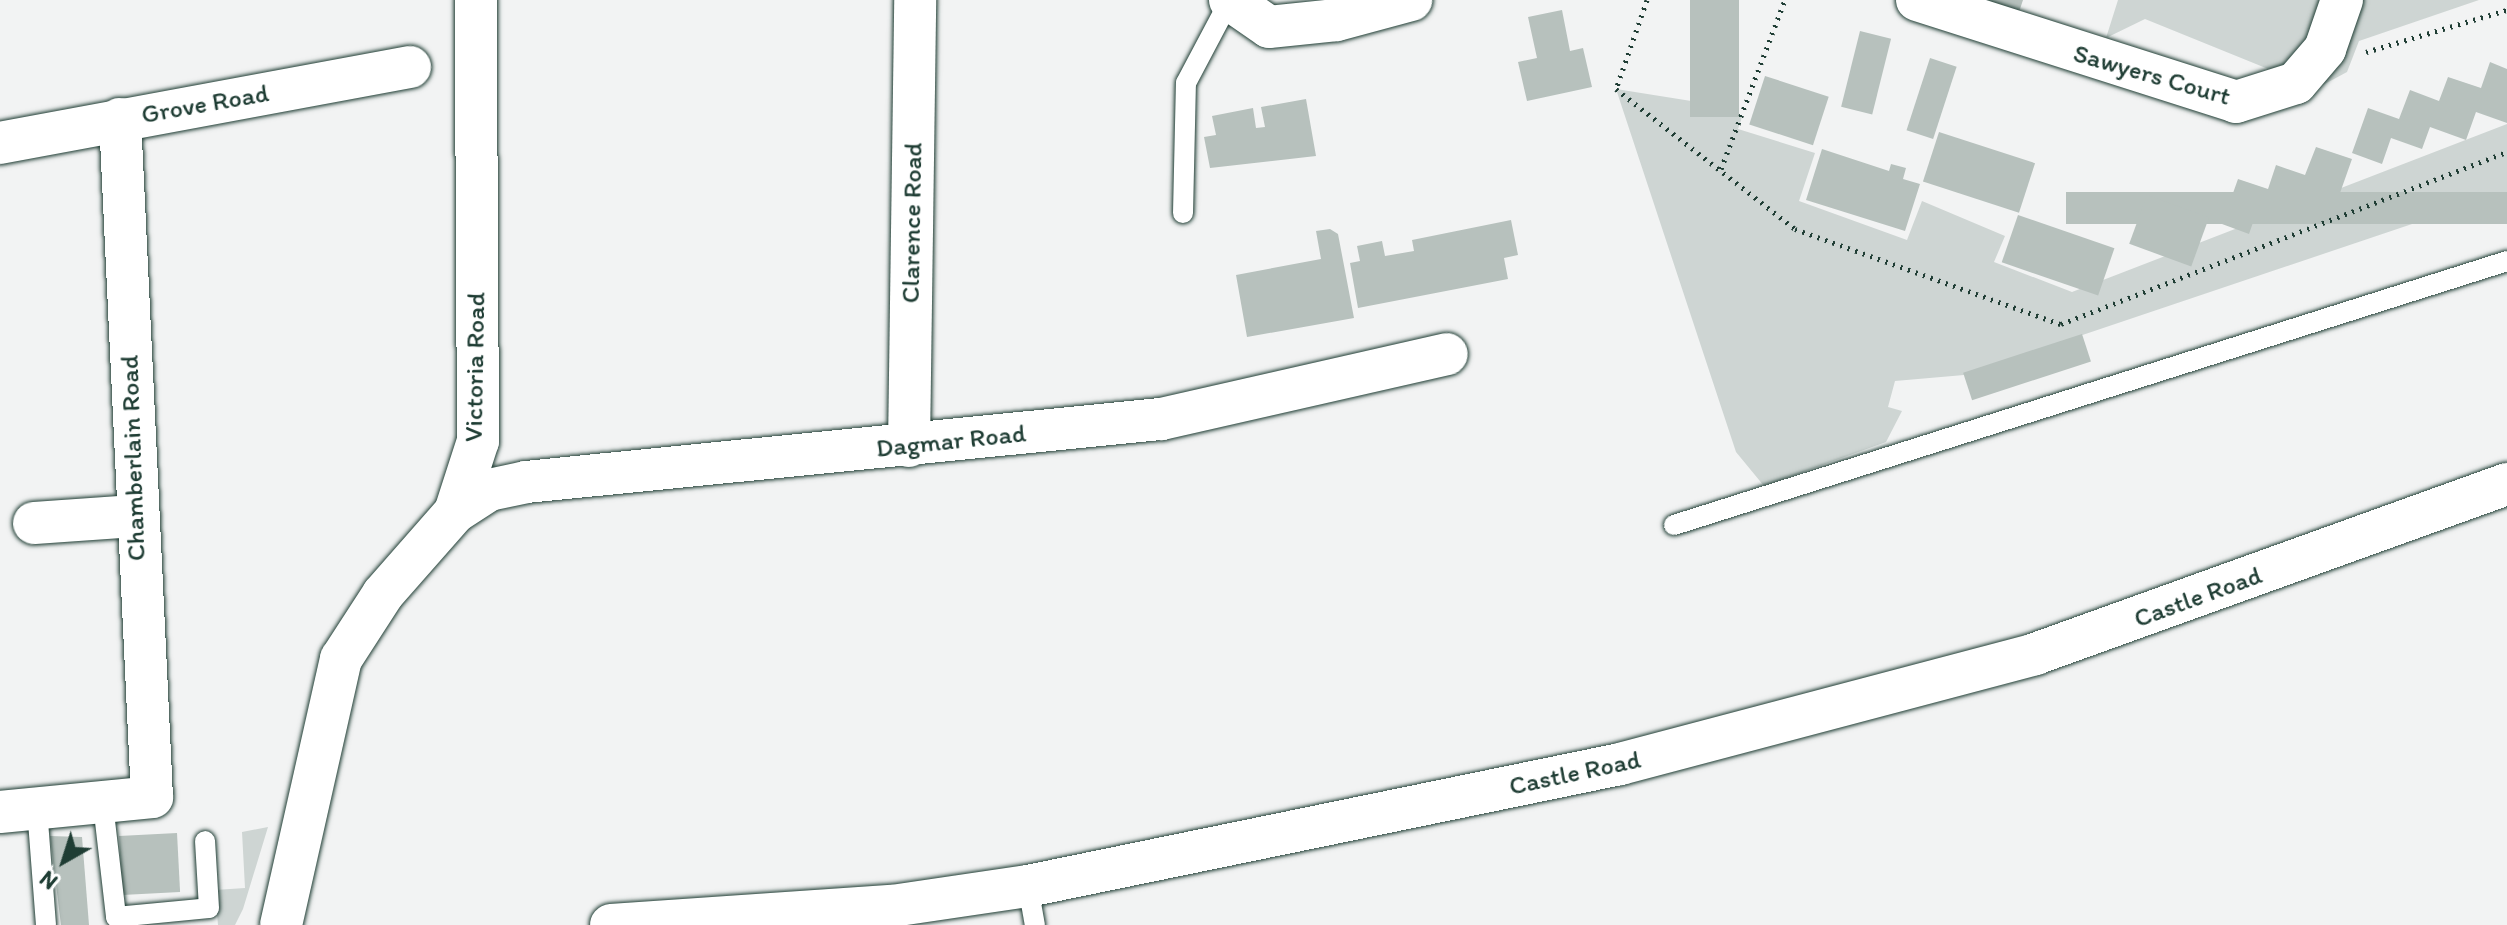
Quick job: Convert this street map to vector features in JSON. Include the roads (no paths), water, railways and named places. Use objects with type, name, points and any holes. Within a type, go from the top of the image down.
[{"type":"street","name":"Victoria Road","points":[[281,925],[341,659],[383,594],[455,512],[478,441],[476,0]]},
{"type":"street","name":"Clarence Road","points":[[909,446],[915,0]]},
{"type":"street","points":[[1230,0],[1269,27],[1337,20],[1411,0]]},
{"type":"street","name":"Sawyers Court","points":[[1917,0],[2236,102],[2296,83],[2325,49],[2342,0]]},
{"type":"street","name":"Grove Road","points":[[0,143],[410,67]]},
{"type":"street","name":"Chamberlain Road","points":[[103,804],[152,797],[135,516],[120,119]]},
{"type":"street","name":"Dagmar Road","points":[[455,512],[489,490],[526,482],[1161,419],[1447,354]]},
{"type":"street","name":"Castle Road","points":[[611,925],[892,906],[1032,905],[1842,709],[2035,654],[2507,484]]},
{"type":"street","points":[[34,523],[135,516]]},
{"type":"street","points":[[19,810],[103,804]]},
{"type":"lane","points":[[1183,213],[1186,83],[1230,0]]},
{"type":"lane","points":[[1674,525],[2507,261]]},
{"type":"lane","points":[[103,804],[116,917],[209,908],[205,841]]},
{"type":"lane","points":[[19,810],[46,925]]}]
